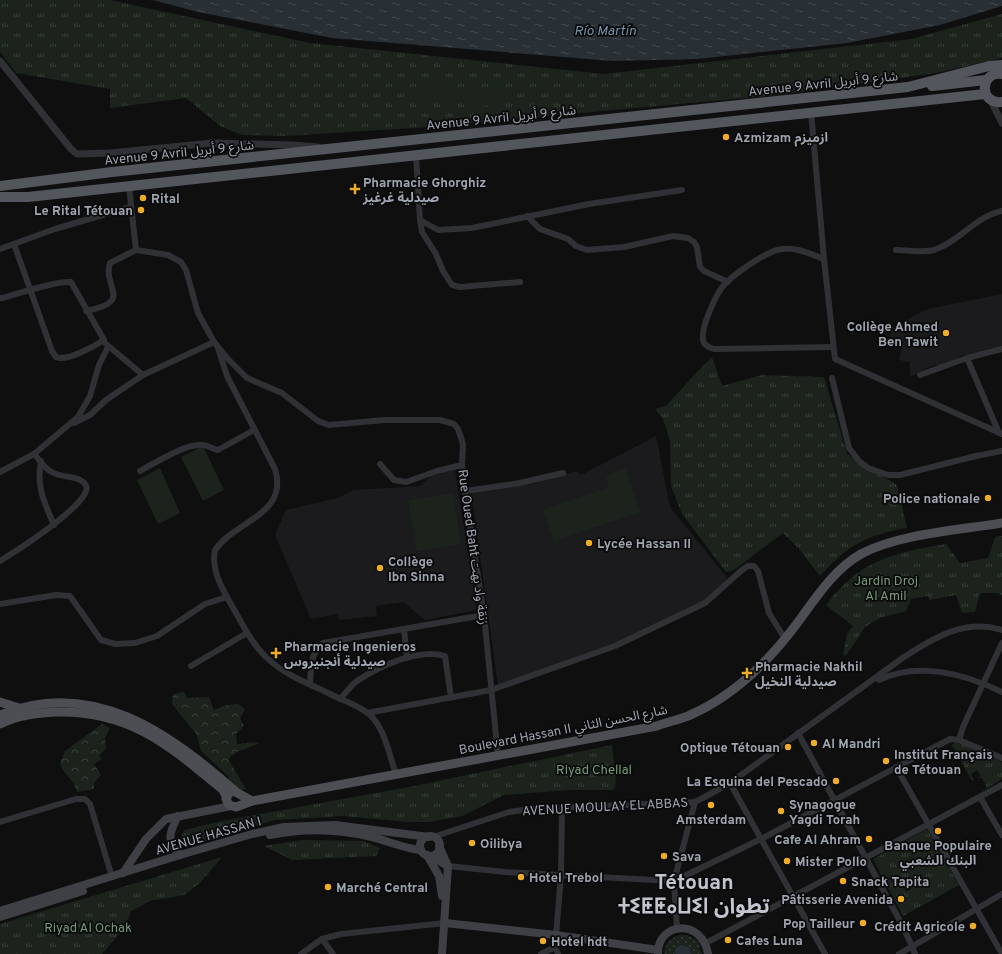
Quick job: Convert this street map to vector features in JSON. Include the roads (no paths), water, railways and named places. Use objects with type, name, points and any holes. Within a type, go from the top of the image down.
[{"type":"highway","name":"Avenue 9 Avril شارع 9 أبريل","points":[[0,185],[908,87],[989,66],[1002,65]]},
{"type":"highway","points":[[988,98],[984,90],[986,80],[992,74],[1002,74]]},
{"type":"highway","points":[[908,87],[986,80]]},
{"type":"highway","points":[[0,197],[28,197],[811,112],[988,98],[1002,102]]},
{"type":"highway","points":[[0,204],[28,197]]},
{"type":"main road","name":"Boulevard Hassan II شارع الحسن الثاني","points":[[123,873],[146,840],[159,824],[166,819],[214,810],[230,802],[252,801],[498,756],[657,726],[688,716],[727,694],[756,669],[784,639],[828,582],[860,555],[893,542],[946,531],[1002,523]]},
{"type":"main road","points":[[0,702],[20,708]]},
{"type":"main road","points":[[0,715],[20,708],[66,703],[94,706],[119,712],[136,720],[180,746],[242,798],[230,802]]},
{"type":"main road","points":[[0,724],[20,716],[40,713],[71,712],[114,718],[152,735],[174,750],[223,790],[230,802]]},
{"type":"main road","points":[[230,802],[231,791],[252,801]]},
{"type":"main road","points":[[178,816],[172,827],[170,839],[172,846],[180,855]]},
{"type":"main road","name":"AVENUE HASSAN I","points":[[0,912],[180,855],[252,834],[284,827],[335,825],[431,837]]},
{"type":"main road","name":"AVENUE HASSAN I","points":[[0,912],[216,849],[286,832],[315,831],[350,833],[421,850]]},
{"type":"main road","points":[[440,953],[445,923],[448,866],[439,846],[438,840],[431,837],[422,840],[421,850],[448,866]]},
{"type":"main road","points":[[429,856],[438,851],[439,846]]},
{"type":"main road","points":[[429,856],[439,876],[445,908]]},
{"type":"main road","points":[[445,923],[556,935],[658,952],[664,937],[677,929],[692,930],[706,943],[708,954]]},
{"type":"street","points":[[0,61],[71,149],[77,154],[110,153],[212,143],[293,145],[328,149]]},
{"type":"street","points":[[988,98],[1002,123]]},
{"type":"street","points":[[811,112],[824,259],[835,359],[1001,433]]},
{"type":"street","points":[[416,154],[422,232],[436,254],[443,271],[452,285],[460,287],[520,282]]},
{"type":"street","points":[[86,311],[98,309],[113,299],[115,294],[108,269],[110,264],[136,250],[130,207],[129,186]]},
{"type":"street","points":[[420,220],[438,230],[472,228],[589,204],[682,190]]},
{"type":"street","points":[[0,249],[55,229],[130,207]]},
{"type":"street","points":[[896,250],[933,250],[946,244],[987,216],[1002,211]]},
{"type":"street","points":[[528,216],[540,229],[568,239],[576,246],[587,250],[624,247],[673,236],[688,238],[694,242],[697,247],[700,267],[704,272],[728,282]]},
{"type":"street","points":[[14,244],[56,357],[62,359],[82,352],[104,340]]},
{"type":"street","points":[[824,259],[798,250],[781,249],[756,261],[728,282],[718,293],[704,330],[703,341],[706,345],[714,349],[833,347]]},
{"type":"street","name":"Rue Oued Baht زنقة واد بهت","points":[[136,250],[168,255],[181,262],[186,270],[198,313],[216,344],[239,371],[247,378],[282,393],[318,421],[329,424],[404,420],[440,420],[454,424],[462,435],[462,465],[484,615],[498,756]]},
{"type":"street","points":[[0,298],[71,282],[86,311],[108,347],[143,375]]},
{"type":"street","points":[[70,425],[90,415],[106,400],[143,375],[216,344],[227,376],[275,469],[278,480],[278,489],[274,498],[265,510],[228,535],[215,550],[215,572],[247,633],[265,656],[275,665],[367,713],[375,721],[380,730],[396,774]]},
{"type":"street","points":[[0,472],[34,454],[78,417],[85,405],[99,365],[108,347]]},
{"type":"street","points":[[920,375],[967,358],[1002,349]]},
{"type":"street","points":[[967,358],[1001,433]]},
{"type":"street","points":[[832,378],[849,448],[860,462],[868,468],[888,475],[900,475],[1002,451]]},
{"type":"street","points":[[140,471],[162,459],[190,447],[203,445],[218,450],[254,430]]},
{"type":"street","points":[[0,561],[54,524],[81,500],[87,491],[87,486],[77,479],[52,473],[34,454]]},
{"type":"street","points":[[41,461],[38,476],[39,485],[54,524]]},
{"type":"street","points":[[380,464],[394,480],[406,482],[437,471],[462,465]]},
{"type":"street","points":[[465,491],[520,483],[563,473]]},
{"type":"street","points":[[367,713],[491,690],[615,646],[694,609],[716,594],[748,566],[754,566],[758,571],[769,613],[784,639]]},
{"type":"street","points":[[0,604],[56,594],[70,596],[101,640],[110,644],[126,644],[147,641],[205,604],[227,597]]},
{"type":"street","points":[[310,684],[313,656],[318,646],[323,643],[484,615]]},
{"type":"street","points":[[866,686],[904,657],[933,638],[947,632],[979,626],[1002,630]]},
{"type":"street","points":[[404,629],[406,658]]},
{"type":"street","points":[[191,666],[247,633]]},
{"type":"street","points":[[959,740],[963,727],[1002,643]]},
{"type":"street","points":[[340,699],[356,682],[380,668],[406,658],[437,654],[445,656],[451,697]]},
{"type":"street","points":[[866,686],[895,673],[922,671],[952,674],[983,683],[1002,692]]},
{"type":"street","name":"AVENUE MOULAY EL ABBAS","points":[[431,837],[509,812],[562,806],[695,802],[730,783],[798,733],[866,686]]},
{"type":"street","points":[[798,733],[866,858],[912,946],[914,954]]},
{"type":"street","points":[[448,866],[561,875],[674,881],[761,839],[950,740],[959,740],[1002,758]]},
{"type":"street","points":[[896,767],[1002,954]]},
{"type":"street","points":[[730,783],[825,954]]},
{"type":"street","points":[[706,943],[1002,785]]},
{"type":"street","points":[[980,797],[1002,835]]},
{"type":"street","points":[[0,822],[76,800],[85,799],[90,804],[112,877]]},
{"type":"street","points":[[677,929],[674,881],[695,802]]},
{"type":"street","points":[[558,954],[555,947],[561,875],[562,806]]},
{"type":"street","points":[[898,954],[1002,894]]},
{"type":"street","points":[[301,954],[322,939],[376,929],[445,923]]},
{"type":"street","points":[[322,939],[333,954]]},
{"type":"street","points":[[541,954],[555,947]]},
{"type":"water","name":"Río Martín","points":[[153,0],[1002,0],[1002,6],[940,25],[847,43],[697,59],[613,61],[332,38],[198,12]]},
{"type":"water","points":[[682,945],[690,948],[691,954],[674,954],[676,948]]},
{"type":"place","name":"Azmizam ازميزم","points":[[726,137]]},
{"type":"place","name":"Pharmacie Ghorghiz صيدلية غرغيز","points":[[355,189]]},
{"type":"place","name":"Rital","points":[[143,198]]},
{"type":"place","name":"Le Rital Tétouan","points":[[141,210]]},
{"type":"place","name":"Collège Ahmed Ben Tawit","points":[[946,333]]},
{"type":"place","name":"Police nationale","points":[[988,498]]},
{"type":"place","name":"Lycée Hassan II","points":[[589,543]]},
{"type":"place","name":"Collège Ibn Sinna","points":[[380,568]]},
{"type":"place","name":"Pharmacie Ingenieros صيدلية أنجنيروس","points":[[276,653]]},
{"type":"place","name":"Pharmacie Nakhil صيدلية النخيل","points":[[747,673]]},
{"type":"place","name":"Al Mandri","points":[[814,743]]},
{"type":"place","name":"Optique Tétouan","points":[[788,747]]},
{"type":"place","name":"Institut Français de Tétouan","points":[[886,761]]},
{"type":"place","name":"La Esquina del Pescado","points":[[836,781]]},
{"type":"place","name":"Amsterdam","points":[[711,805]]},
{"type":"place","name":"Synagogue Yagdi Torah","points":[[781,811]]},
{"type":"place","name":"Banque Populaire البنك الشعبي","points":[[938,831]]},
{"type":"place","name":"Cafe Al Ahram","points":[[869,839]]},
{"type":"place","name":"Oilibya","points":[[472,843]]},
{"type":"place","name":"Sava","points":[[664,856]]},
{"type":"place","name":"Mister Pollo","points":[[787,861]]},
{"type":"place","name":"Hotel Trebol","points":[[521,877]]},
{"type":"place","name":"Snack Tapita","points":[[843,881]]},
{"type":"place","name":"Marché Central","points":[[328,887]]},
{"type":"place","name":"Pâtisserie Avenida","points":[[901,899]]},
{"type":"place","name":"Pop Tailleur","points":[[863,923]]},
{"type":"place","name":"Crédit Agricole","points":[[973,926]]},
{"type":"place","name":"Cafes Luna","points":[[728,940]]},
{"type":"place","name":"Hotel hdt","points":[[543,941]]},
{"type":"district","name":"Tétouan ⵜⵉⵟⵟⴰⵡⵉⵏ تطوان","points":[[694,894]]},
{"type":"park label","name":"Jardin Droj Al Amil","points":[[886,588]]},
{"type":"park label","name":"Riyad Chellal","points":[[594,769]]},
{"type":"park label","name":"Riyad Al Ochak","points":[[88,927]]}]
